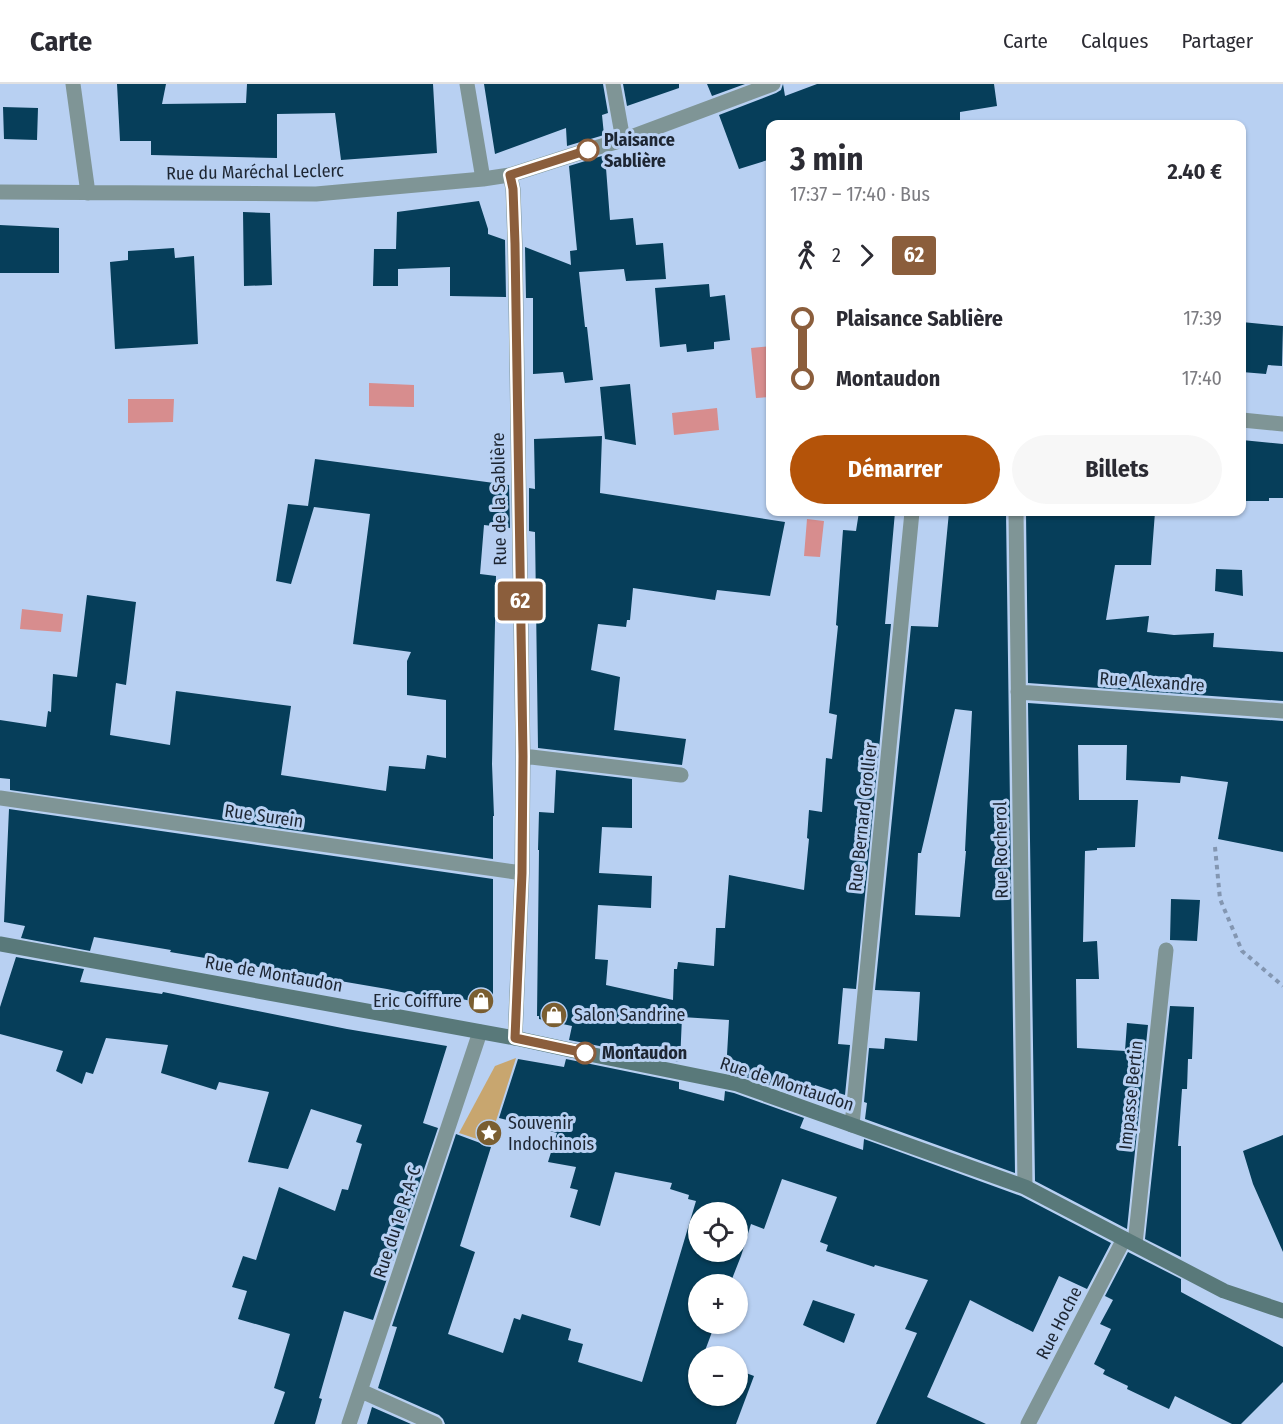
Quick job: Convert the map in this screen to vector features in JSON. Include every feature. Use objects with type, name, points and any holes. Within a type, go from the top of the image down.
[{"type":"main road","name":"Rue de Montaudon","points":[[0,944],[515,1038],[737,1084],[1025,1188],[1224,1291],[1283,1311]]},
{"type":"street","points":[[73,84],[88,192]]},
{"type":"street","points":[[467,84],[483,179]]},
{"type":"street","points":[[613,84],[623,140]]},
{"type":"street","name":"Rue du Maréchal Leclerc","points":[[0,192],[316,194],[483,179],[510,175],[623,140],[773,84]]},
{"type":"street","name":"Rue de la Sablière","points":[[510,175],[513,189],[515,244],[523,756],[522,873],[515,1038]]},
{"type":"street","points":[[1246,420],[1283,424]]},
{"type":"street","name":"Rue Bernard Grollier","points":[[852,1125],[912,516]]},
{"type":"street","name":"Rue Rocherol","points":[[1016,516],[1025,1188]]},
{"type":"street","name":"Rue Alexandre","points":[[1018,692],[1283,711]]},
{"type":"street","points":[[523,756],[681,775]]},
{"type":"street","name":"Rue Surein","points":[[0,798],[522,873]]},
{"type":"street","name":"Impasse Bertin","points":[[1130,1242],[1166,950]]},
{"type":"street","name":"Rue du 1e R-A-C","points":[[349,1424],[362,1391],[480,1032]]},
{"type":"street","name":"Rue Hoche","points":[[1028,1424],[1130,1242]]},
{"type":"street","points":[[362,1391],[435,1424]]},
{"type":"path","points":[[1215,847],[1220,899],[1242,951],[1283,986]]},
{"type":"shaded area","points":[[766,346],[766,397],[756,398],[751,348]]},
{"type":"shaded area","points":[[369,383],[414,385],[414,407],[369,406]]},
{"type":"shaded area","points":[[128,399],[174,399],[173,422],[128,423]]},
{"type":"shaded area","points":[[717,408],[719,430],[674,435],[672,413]]},
{"type":"shaded area","points":[[807,519],[824,521],[820,557],[804,556]]},
{"type":"shaded area","points":[[22,609],[63,614],[61,632],[20,629]]},
{"type":"shaded area","points":[[516,1058],[489,1143],[459,1133],[495,1066]]},
{"type":"building","points":[[117,84],[166,84],[162,104],[246,103],[247,84],[433,84],[437,153],[341,160],[335,113],[277,114],[277,158],[151,155],[151,141],[120,141]]},
{"type":"building","points":[[484,84],[603,84],[608,113],[602,115],[604,135],[567,146],[566,128],[495,154]]},
{"type":"building","points":[[623,84],[679,84],[679,88],[627,106]]},
{"type":"building","points":[[707,84],[745,84],[712,96]]},
{"type":"building","points":[[783,84],[785,96],[817,84],[994,84],[997,106],[960,112],[960,120],[766,120],[766,161],[739,169],[719,115],[781,90]]},
{"type":"building","points":[[3,107],[38,108],[37,140],[4,139]]},
{"type":"building","points":[[605,155],[610,220],[633,218],[636,245],[663,243],[666,279],[626,281],[624,269],[579,272],[593,380],[565,383],[563,372],[533,374],[533,298],[526,298],[525,247],[571,265],[570,251],[577,250],[569,166]]},
{"type":"building","points":[[479,201],[488,234],[505,240],[506,297],[450,296],[450,267],[398,269],[398,286],[373,286],[374,249],[396,249],[397,212]]},
{"type":"building","points":[[243,212],[270,213],[272,285],[244,286]]},
{"type":"building","points":[[0,225],[59,228],[59,273],[0,273]]},
{"type":"building","points":[[174,248],[175,258],[194,256],[198,344],[115,349],[110,262],[128,260],[128,251]]},
{"type":"building","points":[[709,284],[710,297],[725,295],[730,340],[714,342],[714,349],[687,352],[686,344],[660,347],[655,288]]},
{"type":"building","points":[[1246,322],[1283,326],[1282,366],[1268,365],[1266,374],[1246,372]]},
{"type":"building","points":[[630,384],[636,445],[605,439],[600,387]]},
{"type":"building","points":[[602,436],[600,493],[785,522],[770,596],[717,590],[715,600],[633,588],[630,620],[627,620],[626,627],[598,624],[591,670],[620,677],[614,730],[686,739],[682,765],[538,748],[535,532],[529,531],[529,488],[535,489],[534,439]]},
{"type":"building","points":[[1246,440],[1283,444],[1283,498],[1269,498],[1269,501],[1246,501]]},
{"type":"building","points":[[315,459],[509,485],[510,528],[484,525],[480,574],[496,576],[492,764],[493,859],[10,790],[10,779],[0,778],[0,720],[46,727],[48,711],[51,712],[53,674],[77,677],[87,595],[136,602],[126,685],[116,683],[110,735],[170,745],[176,691],[291,706],[281,775],[386,791],[389,766],[425,769],[427,755],[446,758],[446,700],[407,695],[407,661],[411,652],[353,644],[370,514],[314,507],[291,584],[276,581],[288,504],[308,506]]},
{"type":"building","points":[[858,516],[895,516],[885,624],[891,624],[856,989],[843,988],[838,1044],[850,1045],[845,1095],[815,1085],[810,1100],[726,1072],[729,1020],[682,1017],[680,1062],[569,1040],[572,1026],[539,1019],[537,1016],[539,812],[554,813],[556,770],[632,779],[632,828],[602,827],[599,873],[652,876],[651,908],[598,905],[595,959],[608,960],[606,985],[673,1000],[674,969],[677,969],[678,962],[714,966],[716,928],[725,928],[729,875],[804,890],[809,839],[807,838],[809,810],[822,812],[826,758],[832,759],[837,715],[829,713],[838,626],[836,625],[843,530],[856,531]]},
{"type":"building","points":[[949,516],[1006,516],[1015,1173],[865,1119],[867,1103],[864,1102],[869,1048],[884,1049],[885,1038],[917,1041],[920,992],[875,990],[911,626],[938,627]],"holes":[[[955,709],[972,711],[960,917],[915,915],[918,853],[921,853]]]},
{"type":"building","points":[[1026,516],[1155,516],[1151,565],[1115,565],[1106,620],[1149,616],[1147,632],[1174,635],[1214,633],[1213,647],[1283,652],[1283,701],[1028,683]]},
{"type":"building","points":[[1216,569],[1242,570],[1243,596],[1215,591]]},
{"type":"building","points":[[1028,703],[1283,721],[1283,852],[1218,839],[1228,782],[1181,776],[1180,783],[1126,780],[1127,745],[1078,745],[1079,800],[1138,800],[1135,847],[1097,848],[1097,850],[1085,851],[1083,942],[1097,941],[1099,979],[1076,979],[1077,1048],[1125,1051],[1127,1023],[1148,1025],[1127,1229],[1035,1181]]},
{"type":"building","points":[[9,809],[493,879],[493,1006],[462,999],[425,997],[94,937],[90,951],[21,938],[25,926],[4,922]]},
{"type":"building","points":[[1171,899],[1200,900],[1197,941],[1170,940]]},
{"type":"building","points":[[16,957],[84,969],[80,982],[162,994],[163,992],[347,1029],[447,1046],[423,1123],[438,1128],[373,1320],[344,1311],[319,1398],[322,1399],[315,1424],[274,1424],[285,1392],[274,1388],[290,1334],[238,1319],[247,1291],[232,1287],[243,1256],[256,1260],[279,1187],[335,1211],[342,1189],[348,1190],[362,1144],[356,1142],[362,1125],[311,1109],[288,1169],[248,1162],[269,1092],[219,1082],[216,1090],[161,1073],[168,1045],[106,1038],[93,1074],[86,1072],[82,1084],[56,1071],[63,1051],[0,1034],[0,1007]]},
{"type":"building","points":[[1170,1006],[1194,1007],[1192,1059],[1188,1059],[1187,1089],[1182,1089],[1178,1146],[1181,1146],[1181,1257],[1145,1239]]},
{"type":"building","points":[[518,1059],[564,1067],[566,1059],[679,1082],[679,1089],[724,1101],[725,1091],[734,1093],[804,1118],[800,1128],[863,1150],[864,1139],[1021,1196],[1111,1243],[1087,1289],[1059,1276],[1033,1332],[970,1300],[927,1397],[986,1424],[876,1424],[917,1333],[905,1329],[928,1280],[875,1265],[874,1267],[826,1251],[828,1245],[820,1242],[837,1197],[782,1179],[764,1229],[751,1224],[748,1234],[748,1202],[696,1202],[688,1199],[689,1195],[670,1189],[672,1183],[615,1172],[600,1226],[570,1217],[578,1190],[570,1188],[576,1167],[548,1162],[557,1133],[499,1118]]},
{"type":"building","points":[[456,1134],[491,1147],[460,1246],[475,1252],[448,1334],[503,1353],[514,1318],[520,1320],[522,1314],[571,1329],[568,1340],[583,1344],[578,1362],[642,1382],[688,1228],[688,1262],[739,1262],[734,1274],[688,1274],[688,1334],[711,1334],[707,1346],[688,1346],[688,1406],[743,1406],[736,1424],[445,1424],[439,1415],[378,1388],[397,1327],[392,1326]]},
{"type":"building","points":[[1283,1135],[1283,1252],[1253,1184],[1243,1151]]},
{"type":"building","points":[[1128,1252],[1181,1279],[1181,1292],[1283,1347],[1283,1382],[1241,1424],[1232,1424],[1175,1396],[1169,1409],[1127,1389],[1128,1386],[1103,1374],[1105,1370],[1094,1364],[1111,1329],[1100,1324],[1113,1300],[1105,1296]]},
{"type":"building","points":[[813,1300],[855,1314],[844,1343],[803,1325]]},
{"type":"building","points":[[748,1374],[754,1376],[748,1392]]},
{"type":"building","points":[[372,1407],[411,1424],[367,1424]]},
{"type":"bus line","name":"62","points":[[585,1053],[515,1038],[522,873],[523,756],[515,244],[513,189],[510,175],[588,150]]},
{"type":"place","name":"Plaisance Sablière","points":[[588,150]]},
{"type":"place","name":"Eric Coiffure","points":[[481,1001]]},
{"type":"place","name":"Salon Sandrine","points":[[554,1015]]},
{"type":"place","name":"Montaudon","points":[[585,1053]]},
{"type":"place","name":"Souvenir Indochinois","points":[[489,1133]]}]
